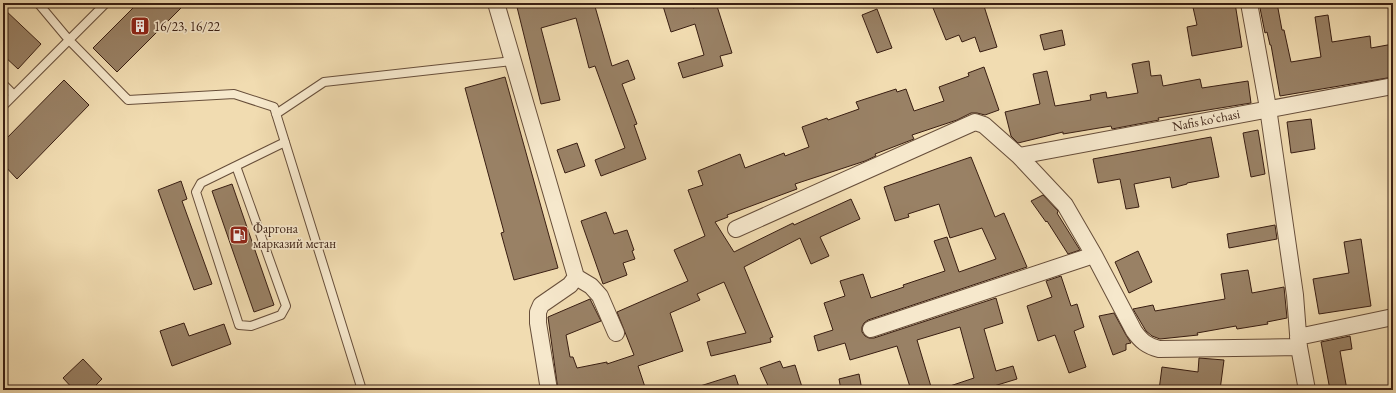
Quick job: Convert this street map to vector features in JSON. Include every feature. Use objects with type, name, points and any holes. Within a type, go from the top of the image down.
[{"type":"street","points":[[496,3],[576,276],[591,286],[600,296],[616,332]]},
{"type":"street","points":[[1249,3],[1268,108],[1294,295],[1298,342],[1307,390]]},
{"type":"street","name":"Nafis koʻchasi","points":[[1019,156],[1268,108],[1393,86]]},
{"type":"street","points":[[736,229],[976,122],[984,125],[1019,156],[1065,205],[1094,255],[1134,331],[1141,340],[1149,346],[1159,349],[1298,342],[1393,316]]},
{"type":"street","points":[[871,329],[1094,255]]},
{"type":"street","points":[[549,390],[538,323],[538,312],[541,305],[570,285],[576,276]]},
{"type":"lane","points":[[38,3],[70,40],[128,100],[234,94],[274,107],[362,390]]},
{"type":"lane","points":[[3,106],[13,94],[70,40],[106,3]]},
{"type":"lane","points":[[276,114],[324,82],[513,60]]},
{"type":"lane","points":[[3,84],[13,94]]},
{"type":"lane","points":[[236,166],[286,306],[282,315],[251,326],[239,325],[196,192],[201,183],[285,142]]},
{"type":"building","name":"16/23, 16/22","points":[[138,3],[186,3],[117,72],[93,48]]},
{"type":"building","points":[[516,3],[594,3],[612,66],[628,60],[635,79],[622,84],[637,124],[634,125],[646,159],[601,176],[595,160],[625,148],[595,66],[589,68],[576,18],[541,28],[560,100],[541,104]]},
{"type":"building","points":[[672,3],[692,3],[693,8],[710,3],[716,3],[732,53],[720,56],[723,66],[683,78],[678,63],[704,55],[695,24],[671,32],[663,6]]},
{"type":"building","points":[[931,3],[983,3],[997,47],[980,52],[975,37],[962,42],[959,35],[946,40]]},
{"type":"building","points":[[1192,3],[1235,3],[1242,47],[1192,56],[1187,27],[1197,25]]},
{"type":"building","points":[[1259,3],[1277,3],[1282,30],[1284,30],[1291,62],[1321,57],[1315,17],[1328,15],[1332,42],[1370,36],[1371,48],[1393,44],[1393,77],[1280,96],[1271,45],[1267,32],[1265,33]]},
{"type":"building","points":[[3,8],[41,44],[18,69],[3,55]]},
{"type":"building","points":[[877,9],[892,48],[877,53],[862,15]]},
{"type":"building","points":[[1062,30],[1065,45],[1044,50],[1040,35]]},
{"type":"building","points":[[1149,61],[1151,76],[1161,75],[1163,86],[1200,79],[1202,88],[1248,81],[1251,103],[1158,118],[1159,120],[1112,129],[1111,126],[1063,134],[1063,132],[1018,143],[1011,136],[1005,112],[1040,104],[1033,74],[1047,71],[1055,106],[1091,100],[1090,95],[1106,92],[1107,98],[1138,93],[1132,64]]},
{"type":"building","points":[[984,67],[999,110],[985,115],[971,113],[957,120],[912,135],[914,139],[875,154],[876,156],[865,161],[795,184],[797,189],[727,215],[728,217],[715,222],[734,252],[793,223],[794,225],[851,199],[860,219],[820,237],[829,256],[811,264],[800,238],[744,267],[773,337],[770,338],[771,342],[711,356],[707,342],[746,333],[724,282],[697,294],[700,300],[670,313],[683,351],[638,366],[646,390],[558,390],[548,317],[590,299],[601,321],[566,335],[570,357],[573,357],[577,368],[607,362],[607,364],[634,355],[617,312],[688,281],[674,250],[705,236],[688,190],[703,185],[698,171],[740,154],[745,168],[784,153],[785,156],[809,147],[802,127],[859,109],[856,102],[896,89],[897,92],[906,89],[914,111],[944,101],[939,87],[969,76],[968,73]]},
{"type":"building","points":[[505,77],[558,268],[514,280],[501,233],[504,232],[465,88]]},
{"type":"building","points":[[64,80],[89,105],[17,179],[3,164],[3,142]]},
{"type":"building","points":[[1311,119],[1315,149],[1291,153],[1287,122]]},
{"type":"building","points":[[1258,130],[1265,174],[1251,177],[1243,133]]},
{"type":"building","points":[[1211,137],[1219,177],[1187,183],[1172,188],[1170,177],[1134,184],[1139,207],[1126,209],[1120,179],[1098,183],[1093,159]]},
{"type":"building","points":[[577,143],[585,166],[565,173],[557,150]]},
{"type":"building","points":[[971,157],[995,217],[1004,213],[1027,267],[868,320],[862,327],[862,332],[869,338],[874,338],[996,298],[1003,323],[984,329],[996,371],[1013,366],[1017,379],[994,386],[995,390],[947,390],[947,387],[974,378],[960,327],[917,340],[932,390],[911,390],[897,346],[850,360],[845,343],[818,351],[814,336],[833,330],[824,303],[845,296],[840,281],[863,274],[871,298],[904,287],[903,285],[945,271],[934,241],[947,237],[959,272],[996,259],[982,228],[950,238],[939,204],[908,214],[909,217],[895,221],[884,187]]},
{"type":"building","points":[[181,181],[187,199],[182,201],[212,284],[194,290],[158,190]]},
{"type":"building","points":[[232,184],[274,305],[254,312],[212,191]]},
{"type":"building","points":[[1043,195],[1058,211],[1057,213],[1080,250],[1068,254],[1047,221],[1046,222],[1031,201]]},
{"type":"building","points":[[606,212],[614,234],[627,230],[634,250],[632,251],[635,259],[623,263],[627,275],[603,284],[581,221]]},
{"type":"building","points":[[1275,225],[1277,239],[1229,248],[1227,234]]},
{"type":"building","points":[[1361,239],[1371,306],[1319,314],[1313,279],[1349,273],[1344,242]]},
{"type":"building","points":[[1138,251],[1152,282],[1129,293],[1115,262]]},
{"type":"building","points":[[1248,270],[1252,293],[1284,287],[1287,318],[1267,322],[1268,324],[1237,329],[1236,326],[1197,333],[1198,335],[1160,339],[1152,336],[1146,331],[1133,309],[1153,305],[1155,311],[1225,299],[1221,274]]},
{"type":"building","points":[[1061,276],[1071,306],[1077,304],[1084,327],[1074,331],[1086,367],[1069,373],[1055,335],[1038,341],[1027,306],[1052,297],[1046,281]]},
{"type":"building","points":[[1114,313],[1131,343],[1126,344],[1126,350],[1113,355],[1099,316]]},
{"type":"building","points":[[184,323],[189,336],[224,324],[231,344],[172,366],[160,331]]},
{"type":"building","points":[[1350,336],[1352,349],[1340,351],[1347,390],[1330,390],[1321,342]]},
{"type":"building","points":[[1199,358],[1224,360],[1220,390],[1159,390],[1162,367],[1198,372]]},
{"type":"building","points":[[83,359],[102,379],[91,390],[74,390],[63,378]]},
{"type":"building","points":[[780,361],[783,368],[795,365],[803,390],[770,390],[760,368]]},
{"type":"building","points":[[859,374],[862,390],[841,390],[839,379]]},
{"type":"building","points":[[735,375],[740,390],[697,390],[697,387]]},
{"type":"place","name":"16/23, 16/22","points":[[140,26]]},
{"type":"place","name":"Фаргона марказий метан","points":[[239,235]]}]
